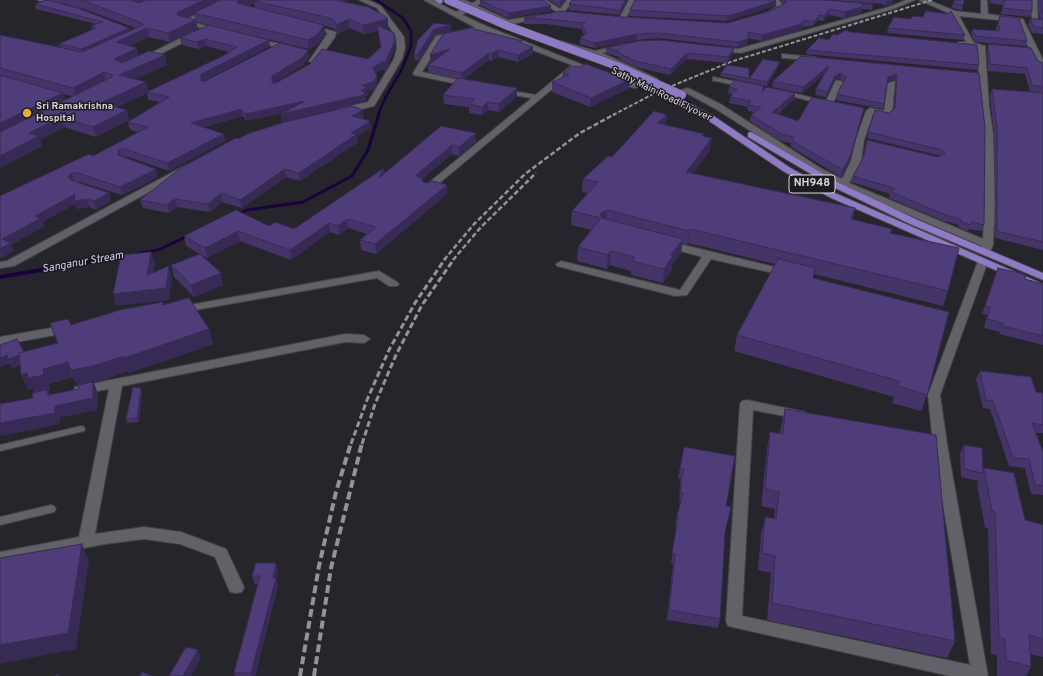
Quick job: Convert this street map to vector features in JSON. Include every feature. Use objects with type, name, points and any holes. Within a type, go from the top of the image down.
[{"type":"highway","name":"Sathy Main Road Flyover","points":[[443,0],[502,29],[637,81],[712,119],[814,186],[900,226],[962,247],[985,253]]},
{"type":"highway","name":"NH948","points":[[985,253],[1043,277]]},
{"type":"highway","name":"NH948","points":[[985,253],[1043,288]]},
{"type":"street","points":[[40,0],[68,7]]},
{"type":"street","points":[[229,34],[184,22],[234,0]]},
{"type":"street","points":[[332,113],[368,106],[371,104],[398,59],[401,48],[400,37],[384,13],[379,7],[362,0]]},
{"type":"street","points":[[427,0],[483,28],[582,66],[572,68],[428,188]]},
{"type":"street","points":[[460,0],[508,22],[562,43],[595,53],[654,80],[636,86],[607,76]]},
{"type":"street","points":[[456,15],[483,0]]},
{"type":"street","points":[[542,0],[561,13]]},
{"type":"street","points":[[561,13],[570,0]]},
{"type":"street","points":[[615,18],[627,19],[632,0]]},
{"type":"street","points":[[760,16],[781,8],[776,0]]},
{"type":"street","points":[[708,48],[738,52],[890,8],[912,0]]},
{"type":"street","points":[[922,0],[954,13],[1039,22],[1034,0]]},
{"type":"street","points":[[984,0],[985,16]]},
{"type":"street","points":[[220,6],[232,9]]},
{"type":"street","points":[[867,6],[890,8]]},
{"type":"street","points":[[508,22],[561,13],[569,14]]},
{"type":"street","points":[[954,13],[971,45]]},
{"type":"street","points":[[1021,20],[1030,50],[1043,66]]},
{"type":"street","points":[[305,25],[332,32],[332,35],[314,54],[307,68]]},
{"type":"street","points":[[474,86],[417,73],[428,58],[439,38],[483,28]]},
{"type":"street","points":[[136,62],[208,29]]},
{"type":"street","points":[[243,38],[295,49]]},
{"type":"street","points":[[595,53],[603,49],[631,44]]},
{"type":"street","points":[[816,418],[747,404],[734,621],[980,675],[940,444],[934,395],[958,317],[985,253],[990,201],[987,91],[979,75],[985,47],[956,44]]},
{"type":"street","points":[[267,53],[280,46]]},
{"type":"street","points":[[785,56],[824,60]]},
{"type":"street","points":[[716,79],[755,87]]},
{"type":"street","points":[[770,90],[832,104],[839,82]]},
{"type":"street","points":[[844,184],[864,141],[866,110],[888,114],[892,83]]},
{"type":"street","points":[[490,89],[537,97]]},
{"type":"street","points":[[685,90],[719,107],[819,171],[985,253]]},
{"type":"street","points":[[0,265],[10,264],[169,176],[196,163]]},
{"type":"street","points":[[154,171],[169,176]]},
{"type":"street","points":[[110,196],[123,201]]},
{"type":"street","points":[[657,241],[708,255],[802,276]]},
{"type":"street","points":[[560,264],[675,293],[683,293],[708,255]]},
{"type":"street","points":[[169,311],[379,274],[393,284]]},
{"type":"street","points":[[0,341],[76,328]]},
{"type":"street","points":[[65,393],[345,338],[364,339]]},
{"type":"street","points":[[86,542],[116,384]]},
{"type":"street","points":[[925,440],[940,444]]},
{"type":"street","points":[[0,558],[144,533],[181,538],[221,553],[236,587]]},
{"type":"lane","points":[[0,448],[81,428]]},
{"type":"lane","points":[[0,521],[51,509]]},
{"type":"building","points":[[46,0],[78,8],[129,28],[82,49],[59,44],[96,28],[91,26],[103,22],[35,4]]},
{"type":"building","points":[[82,0],[133,0],[139,3],[146,0],[204,0],[177,13],[178,15],[196,20],[168,33],[147,28],[116,42],[137,48],[114,59],[122,63],[149,51],[165,55],[119,75],[146,82],[101,103],[127,110],[93,127],[61,117],[29,133],[39,136],[0,156],[0,132],[112,77],[113,75],[104,72],[73,88],[0,68],[0,35],[82,52],[143,25],[142,23]]},
{"type":"building","points":[[220,0],[240,0],[237,3],[324,25],[317,35],[308,40],[194,13]]},
{"type":"building","points":[[335,0],[368,7],[388,19],[363,25],[349,19],[336,25],[334,20],[322,16],[254,1]]},
{"type":"building","points":[[480,0],[544,0],[551,6],[508,13]]},
{"type":"building","points":[[572,0],[625,0],[620,10],[569,4]]},
{"type":"building","points":[[635,0],[776,1],[728,16],[630,10]]},
{"type":"building","points":[[785,0],[824,0],[873,4],[863,4],[862,7],[845,12],[830,9],[824,16],[819,15],[815,21],[803,21],[801,24],[763,35],[748,32],[748,39],[738,42],[658,33],[637,34],[594,43],[580,38],[587,33],[582,25],[585,23],[524,18],[561,11],[623,17],[728,23],[770,11],[786,3]]},
{"type":"building","points":[[955,0],[964,0],[963,5],[953,3]]},
{"type":"building","points":[[1005,0],[1032,0],[1032,11],[1002,8]]},
{"type":"building","points":[[1040,0],[1043,0],[1043,13],[1042,13]]},
{"type":"building","points":[[926,11],[948,14],[951,11],[965,35],[888,28],[894,17],[910,19],[913,16],[923,17]]},
{"type":"building","points":[[1000,16],[1019,18],[1027,41],[976,36],[972,29],[1000,31],[998,23]]},
{"type":"building","points":[[1030,19],[1043,19],[1043,28],[1034,27]]},
{"type":"building","points":[[434,23],[451,25],[434,29],[418,54],[414,54],[418,40]]},
{"type":"building","points":[[209,25],[269,40],[201,74],[201,81],[205,81],[280,43],[308,50],[302,58],[272,76],[272,83],[276,83],[310,64],[322,49],[368,59],[381,47],[377,25],[394,33],[395,40],[384,65],[384,61],[372,68],[374,69],[377,77],[373,82],[362,85],[367,88],[361,90],[365,93],[364,95],[281,114],[305,101],[245,114],[241,109],[191,123],[224,134],[167,163],[125,149],[119,149],[118,155],[156,169],[120,187],[78,173],[71,173],[68,177],[71,180],[109,193],[94,201],[87,199],[74,201],[75,194],[35,216],[41,218],[2,239],[11,243],[0,249],[0,196],[89,154],[93,156],[148,127],[128,122],[169,97],[147,92],[229,53],[227,53],[237,47],[205,39],[197,42],[180,38]]},
{"type":"building","points":[[470,28],[522,41],[521,43],[533,47],[518,55],[498,50],[489,53],[462,73],[428,65],[450,49],[430,55],[443,34]]},
{"type":"building","points":[[846,30],[850,32],[977,45],[979,65],[807,50],[819,38],[829,40],[833,34],[837,35]]},
{"type":"building","points":[[658,40],[734,48],[728,57],[687,53],[671,69],[635,61],[619,53],[619,51],[606,48],[638,41]]},
{"type":"building","points":[[988,44],[1031,48],[1038,61],[1043,63],[1043,87],[1032,85],[1027,68],[990,64]]},
{"type":"building","points":[[801,56],[979,73],[985,128],[984,225],[971,222],[970,225],[960,221],[961,219],[946,215],[891,192],[894,188],[853,176],[864,156],[867,140],[938,157],[945,153],[942,150],[868,132],[875,110],[889,113],[895,108],[897,74],[888,77],[884,104],[837,94],[846,77],[841,73],[835,76],[827,92],[816,89],[829,66],[803,87],[773,81]]},
{"type":"building","points":[[763,59],[780,62],[767,82],[749,79]]},
{"type":"building","points":[[586,64],[629,80],[591,98],[552,82],[569,75],[563,73],[572,66],[580,67]]},
{"type":"building","points":[[727,65],[749,68],[749,78],[721,73]]},
{"type":"building","points":[[0,75],[63,93],[0,123]]},
{"type":"building","points":[[458,78],[517,88],[499,104],[488,102],[482,107],[469,104],[475,99],[443,95]]},
{"type":"building","points":[[735,80],[764,86],[762,92],[766,87],[795,93],[780,106],[781,107],[772,112],[798,121],[812,97],[864,108],[851,154],[843,170],[792,141],[794,137],[782,134],[751,115],[761,107],[748,105],[751,101],[730,97],[737,89],[729,87]]},
{"type":"building","points":[[992,89],[1043,93],[1043,242],[997,231],[997,127]]},
{"type":"building","points":[[352,106],[363,110],[352,116],[370,121],[351,133],[357,134],[299,173],[285,169],[240,200],[221,193],[208,204],[175,199],[167,205],[140,200],[182,167],[236,138],[238,139],[247,134],[285,122]]},
{"type":"building","points":[[654,111],[667,115],[657,123],[704,134],[702,136],[712,138],[686,172],[855,208],[851,219],[892,229],[890,233],[959,248],[948,291],[690,229],[689,231],[607,210],[600,214],[602,218],[683,239],[671,255],[673,256],[664,269],[632,261],[635,257],[611,251],[608,255],[578,247],[601,218],[572,211],[598,182],[583,179],[608,156],[612,157]]},
{"type":"building","points":[[441,126],[476,133],[459,147],[452,145],[415,176],[421,178],[423,182],[427,183],[433,181],[447,185],[375,244],[360,240],[376,227],[347,219],[338,226],[329,223],[290,250],[238,231],[205,248],[184,236],[236,210],[269,226],[275,222],[294,229],[384,168],[379,178]]},
{"type":"building","points":[[151,252],[147,275],[169,266],[166,288],[113,294],[121,255]]},
{"type":"building","points":[[200,254],[221,273],[191,285],[171,265]]},
{"type":"building","points":[[778,259],[815,268],[813,278],[949,312],[927,395],[898,386],[899,381],[737,335]]},
{"type":"building","points":[[998,268],[1023,274],[1026,276],[1025,279],[1043,284],[1043,336],[1002,326],[1003,323],[987,319],[990,307],[985,306]]},
{"type":"building","points":[[189,298],[209,329],[124,358],[123,356],[93,366],[71,370],[68,362],[43,369],[44,375],[28,378],[27,373],[21,374],[19,353],[58,343],[50,323],[68,319],[71,325],[120,310],[163,302],[162,305]]},
{"type":"building","points":[[17,339],[24,352],[19,353],[19,355],[9,359],[7,355],[0,358],[0,345]]},
{"type":"building","points":[[980,371],[1031,377],[1036,392],[1043,393],[1043,425],[1032,423],[1043,452],[1043,486],[1035,485],[1029,459],[1013,458],[993,401],[986,400]]},
{"type":"building","points":[[93,382],[93,398],[55,406],[55,413],[0,423],[0,404],[33,398],[32,393],[47,390],[48,395],[79,389],[78,385]]},
{"type":"building","points":[[133,387],[141,388],[137,418],[126,419]]},
{"type":"building","points":[[785,409],[936,435],[955,641],[772,603],[775,556],[762,553],[765,517],[776,519],[779,492],[765,489],[770,432],[783,434]]},
{"type":"building","points":[[964,445],[982,448],[982,473],[964,469]]},
{"type":"building","points":[[684,447],[735,456],[726,506],[731,507],[725,532],[720,619],[669,610],[675,554],[672,554],[677,516],[683,493],[680,493],[682,484],[680,484],[684,469],[680,469]]},
{"type":"building","points":[[984,468],[1014,473],[1025,520],[1043,525],[1043,639],[1029,635],[1031,667],[1006,660],[1005,639],[999,637],[995,512],[992,511]]},
{"type":"building","points":[[82,544],[68,633],[0,645],[0,558]]},
{"type":"building","points":[[256,563],[276,563],[273,578],[276,578],[251,673],[234,673],[260,576],[252,576]]},
{"type":"building","points":[[186,647],[198,650],[183,676],[169,676]]},
{"type":"building","points":[[142,672],[153,676],[140,676]]},
{"type":"waterway","name":"Sanganur Stream","points":[[376,0],[403,18],[411,31],[411,46],[402,69],[385,98],[378,115]]},
{"type":"waterway","name":"Sanganur Stream","points":[[236,215],[247,210],[303,202],[352,176],[368,150],[379,114]]},
{"type":"waterway","name":"Sanganur Stream","points":[[140,253],[158,250],[188,236]]},
{"type":"waterway","name":"Sanganur Stream","points":[[101,260],[126,256]]},
{"type":"waterway","name":"Sanganur Stream","points":[[101,260],[106,259]]},
{"type":"waterway","name":"Sanganur Stream","points":[[0,277],[101,260]]},
{"type":"railway","points":[[613,115],[657,92],[733,61],[932,0]]},
{"type":"railway","points":[[444,260],[474,224],[525,174],[580,133],[615,114]]},
{"type":"railway","points":[[453,260],[481,227],[536,173]]},
{"type":"railway","points":[[351,444],[367,400],[389,350],[415,303],[445,259]]},
{"type":"railway","points":[[362,444],[375,404],[396,355],[422,305],[454,259]]},
{"type":"railway","points":[[300,676],[319,566],[336,492],[351,443]]},
{"type":"railway","points":[[314,676],[331,568],[362,443]]},
{"type":"place","name":"Sri Ramakrishna Hospital","points":[[27,113]]}]
